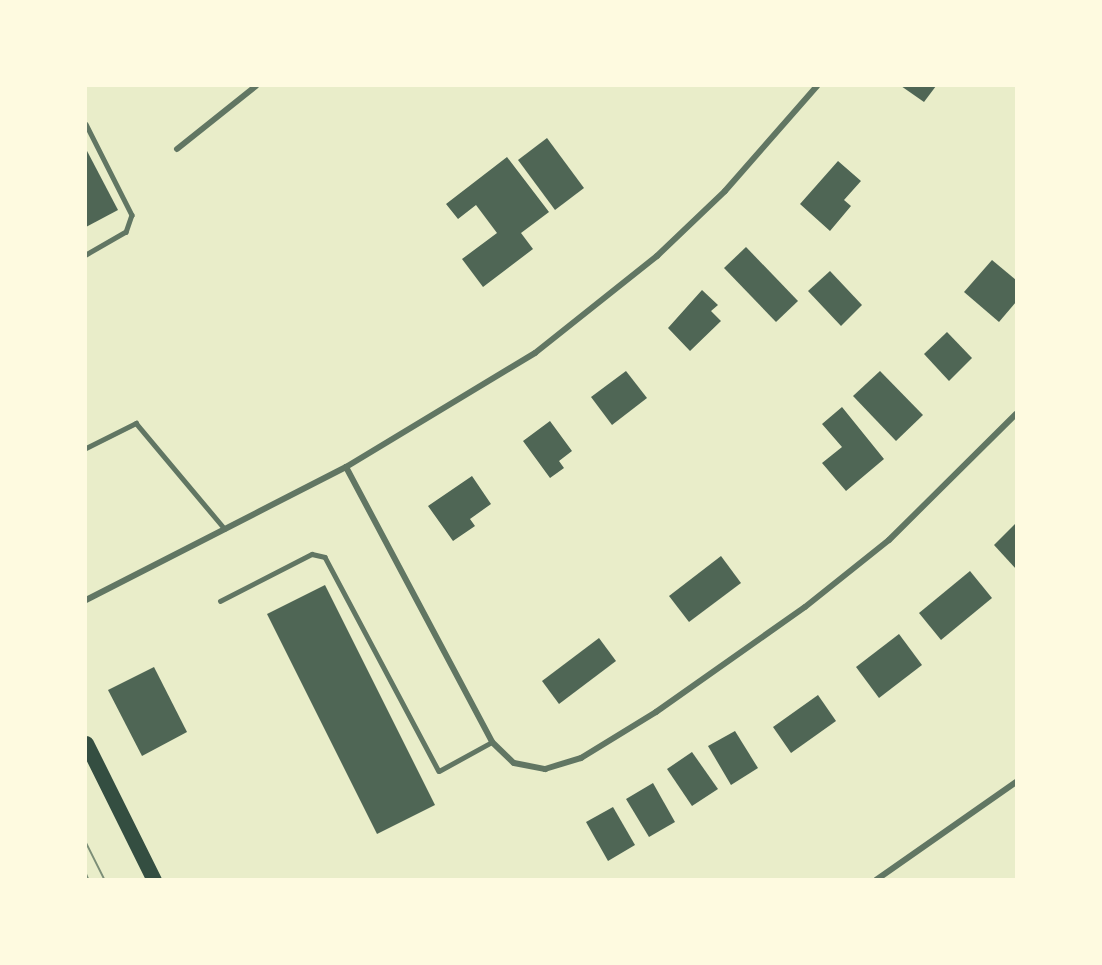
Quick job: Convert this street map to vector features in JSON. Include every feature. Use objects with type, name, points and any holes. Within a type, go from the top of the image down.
[{"type":"main road","points":[[86,743],[153,879]]},
{"type":"street","points":[[177,148],[256,86]]},
{"type":"street","points":[[86,600],[346,467],[497,378],[604,302],[725,191],[817,86]]},
{"type":"street","points":[[346,467],[492,742],[513,763],[545,769],[581,758],[731,660],[889,540],[1017,414]]},
{"type":"street","points":[[876,879],[1017,782]]},
{"type":"lane","points":[[86,124],[132,214],[126,232],[86,255]]},
{"type":"lane","points":[[86,448],[136,423],[225,529]]},
{"type":"lane","points":[[220,601],[312,554],[325,557],[439,771],[492,742]]},
{"type":"building","points":[[901,86],[936,86],[924,102]]},
{"type":"building","points":[[547,138],[584,188],[555,210],[518,160]]},
{"type":"building","points":[[86,149],[118,210],[86,227]]},
{"type":"building","points":[[507,157],[549,212],[521,233],[533,249],[483,287],[462,259],[497,233],[476,205],[458,219],[446,204]]},
{"type":"building","points":[[838,161],[861,181],[844,200],[851,206],[830,231],[800,204]]},
{"type":"building","points":[[746,247],[798,301],[776,322],[724,268]]},
{"type":"building","points":[[992,260],[1016,280],[1016,302],[999,322],[964,292]]},
{"type":"building","points":[[830,271],[862,305],[841,326],[808,291]]},
{"type":"building","points":[[702,290],[718,305],[711,311],[721,321],[690,351],[668,328]]},
{"type":"building","points":[[947,332],[972,358],[949,381],[924,354]]},
{"type":"building","points":[[626,371],[647,398],[612,425],[591,397]]},
{"type":"building","points":[[880,371],[923,415],[896,441],[853,396]]},
{"type":"building","points":[[842,407],[884,459],[846,491],[822,463],[842,447],[822,424]]},
{"type":"building","points":[[550,421],[572,451],[559,461],[564,468],[550,478],[523,441]]},
{"type":"building","points":[[472,476],[491,504],[470,519],[475,526],[453,541],[428,506]]},
{"type":"building","points":[[1016,523],[1016,569],[994,545]]},
{"type":"building","points":[[721,556],[741,583],[689,622],[669,596]]},
{"type":"building","points":[[970,571],[992,598],[941,640],[919,613]]},
{"type":"building","points":[[325,585],[435,805],[377,834],[267,614]]},
{"type":"building","points":[[899,634],[922,665],[879,698],[856,667]]},
{"type":"building","points":[[599,638],[616,661],[559,704],[542,681]]},
{"type":"building","points":[[154,667],[187,732],[142,756],[108,690]]},
{"type":"building","points":[[818,695],[836,721],[791,753],[773,727]]},
{"type":"building","points":[[735,731],[758,768],[731,785],[708,746]]},
{"type":"building","points":[[692,752],[718,789],[692,806],[667,769]]},
{"type":"building","points":[[653,783],[675,822],[649,837],[626,799]]},
{"type":"building","points":[[613,807],[635,845],[608,861],[586,822]]},
{"type":"tram line","points":[[86,842],[105,880]]},
{"type":"tram line","points":[[86,873],[89,880]]}]
